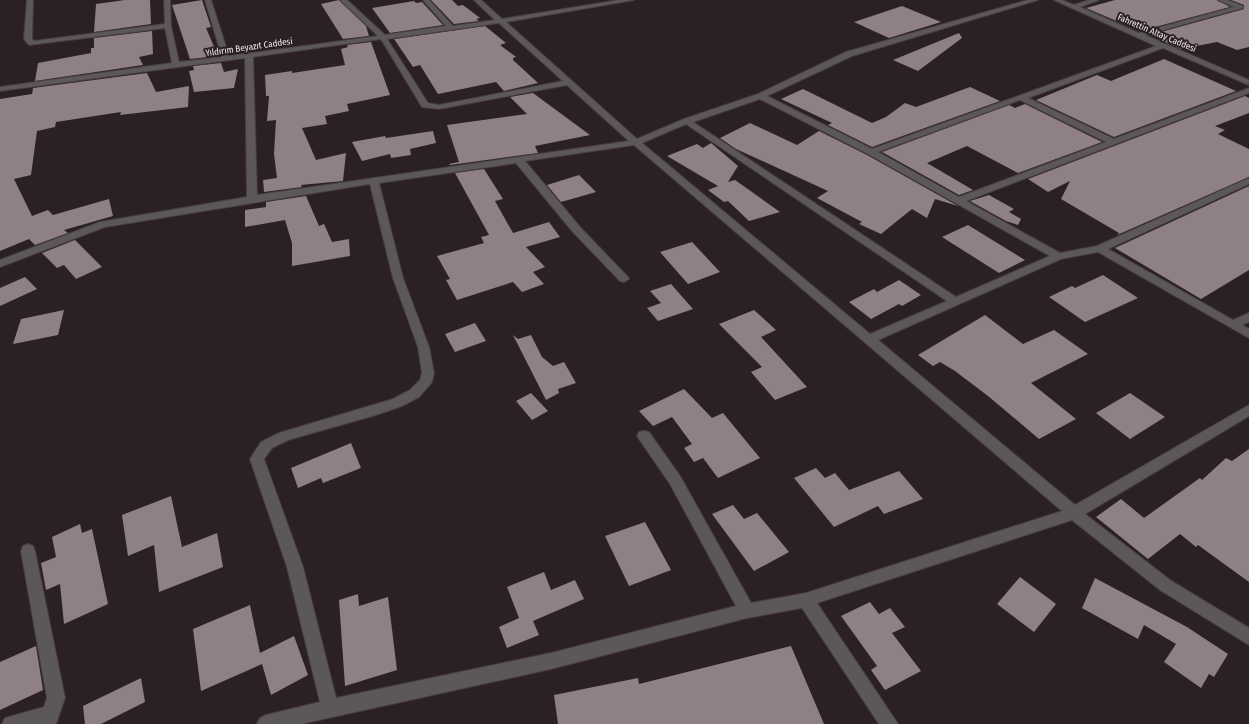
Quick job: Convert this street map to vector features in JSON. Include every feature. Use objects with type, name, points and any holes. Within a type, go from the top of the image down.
[{"type":"street","points":[[30,0],[28,39],[32,43],[168,26]]},
{"type":"street","points":[[167,0],[168,26],[176,66]]},
{"type":"street","points":[[208,0],[226,59]]},
{"type":"street","points":[[343,0],[383,38],[425,106],[439,107],[570,82]]},
{"type":"street","points":[[426,0],[451,28]]},
{"type":"street","name":"Yıldırım Beyazıt Caddesi","points":[[0,89],[383,38],[631,0]]},
{"type":"street","points":[[0,264],[103,224],[252,199],[637,142],[687,122],[761,96],[849,54],[1035,0]]},
{"type":"street","name":"Fahrettin Altay Caddesi","points":[[1057,0],[1249,83]]},
{"type":"street","points":[[1074,7],[1096,0]]},
{"type":"street","points":[[1139,35],[1241,7],[1221,0]]},
{"type":"street","points":[[480,1],[637,142],[868,340],[1074,513],[1165,585],[1249,637]]},
{"type":"street","points":[[871,152],[1162,46]]},
{"type":"street","points":[[249,56],[252,199]]},
{"type":"street","points":[[958,201],[1249,90]]},
{"type":"street","points":[[761,96],[871,152],[1058,256]]},
{"type":"street","points":[[1020,97],[1114,142]]},
{"type":"street","points":[[687,122],[956,302]]},
{"type":"street","points":[[519,160],[576,229],[624,279]]},
{"type":"street","points":[[330,708],[295,567],[256,459],[266,445],[292,432],[336,422],[397,402],[421,391],[428,379],[426,357],[419,332],[399,281],[374,181]]},
{"type":"street","points":[[868,340],[1058,256],[1100,249],[1249,181]]},
{"type":"street","points":[[1100,249],[1249,334]]},
{"type":"street","points":[[1233,325],[1249,317]]},
{"type":"street","points":[[266,724],[330,708],[551,662],[748,611],[806,600],[1074,513],[1249,410]]},
{"type":"street","points":[[644,436],[675,480],[748,611]]},
{"type":"street","points":[[11,724],[49,719],[56,698],[28,551]]},
{"type":"street","points":[[806,600],[889,724]]},
{"type":"building","points":[[125,0],[150,0],[151,24],[94,32],[96,4]]},
{"type":"building","points":[[202,0],[211,27],[206,28],[218,56],[190,59],[172,5]]},
{"type":"building","points":[[339,0],[366,26],[369,36],[343,39],[321,4]]},
{"type":"building","points":[[431,0],[452,0],[458,6],[463,5],[480,18],[476,19],[479,21],[454,24]]},
{"type":"building","points":[[1115,0],[1217,0],[1230,7],[1140,31],[1086,8]]},
{"type":"building","points":[[1231,0],[1249,0],[1249,47],[1237,50],[1217,42],[1181,49],[1150,35],[1244,9],[1244,5]]},
{"type":"building","points":[[414,1],[416,3],[422,2],[443,25],[390,33],[372,8]]},
{"type":"building","points":[[902,6],[941,22],[889,38],[854,22]]},
{"type":"building","points":[[485,26],[506,43],[500,45],[516,57],[513,58],[513,60],[538,83],[504,91],[496,82],[438,94],[420,65],[413,67],[394,39]]},
{"type":"building","points":[[152,31],[153,54],[139,57],[143,65],[35,81],[38,63],[91,53],[91,48],[94,48],[94,38]]},
{"type":"building","points":[[959,33],[962,38],[918,71],[893,60]]},
{"type":"building","points":[[371,42],[390,95],[347,104],[349,111],[325,116],[327,124],[302,128],[316,160],[346,153],[343,181],[301,185],[302,187],[264,192],[263,180],[277,178],[274,154],[276,120],[267,121],[269,96],[266,96],[265,75],[292,71],[292,73],[345,65],[341,49],[348,47],[347,45]]},
{"type":"building","points":[[1164,59],[1236,91],[1114,137],[1036,100],[1097,75],[1111,81]]},
{"type":"building","points":[[221,63],[224,72],[238,69],[234,88],[194,92],[189,71],[194,70],[193,66]]},
{"type":"building","points":[[147,73],[156,92],[189,86],[188,107],[120,115],[121,112],[56,122],[55,127],[37,131],[31,175],[14,179],[32,216],[48,210],[53,215],[109,199],[113,216],[64,230],[68,233],[35,245],[29,239],[0,251],[0,99],[32,94],[33,88]]},
{"type":"building","points":[[970,87],[1000,101],[872,147],[828,125],[832,123],[781,99],[803,89],[872,123],[886,117],[905,103],[916,107]]},
{"type":"building","points":[[533,93],[590,135],[535,146],[538,153],[449,164],[459,162],[447,125],[527,114],[510,97]]},
{"type":"building","points":[[1245,96],[1249,98],[1249,113],[1215,126],[1225,130],[1218,134],[1249,149],[1249,177],[1117,235],[1119,233],[1061,199],[1070,181],[1048,192],[1028,179]]},
{"type":"building","points":[[1025,104],[1102,142],[1018,173],[967,146],[927,163],[973,190],[959,195],[882,152],[1009,105],[1015,108]]},
{"type":"building","points":[[750,123],[797,145],[819,131],[867,155],[958,206],[935,199],[927,218],[912,209],[881,234],[859,224],[862,222],[817,198],[828,191],[736,149],[720,138]]},
{"type":"building","points":[[433,131],[436,143],[410,149],[411,155],[391,158],[390,154],[362,161],[352,142],[385,136],[386,138]]},
{"type":"building","points":[[711,143],[738,166],[728,182],[735,180],[780,212],[749,221],[728,201],[724,202],[708,190],[718,186],[667,156],[697,144],[703,148]]},
{"type":"building","points":[[484,169],[503,199],[495,201],[513,233],[549,222],[560,237],[526,247],[545,267],[533,272],[544,284],[522,292],[513,282],[457,300],[446,280],[450,279],[437,256],[484,243],[481,237],[489,235],[455,173]]},
{"type":"building","points":[[579,175],[596,192],[561,202],[547,185]]},
{"type":"building","points":[[1249,186],[1249,270],[1201,299],[1115,248]]},
{"type":"building","points":[[989,195],[1014,209],[1009,212],[1021,219],[1018,225],[1006,221],[970,201]]},
{"type":"building","points":[[306,196],[319,226],[324,224],[332,242],[349,239],[350,256],[292,266],[292,243],[285,220],[245,227],[245,210],[266,207],[266,202]]},
{"type":"building","points":[[968,225],[1025,260],[999,273],[942,237]]},
{"type":"building","points":[[75,240],[102,267],[76,279],[64,265],[57,268],[42,253]]},
{"type":"building","points":[[692,242],[720,272],[688,284],[660,252]]},
{"type":"building","points":[[1103,275],[1138,298],[1085,322],[1049,297],[1072,286],[1075,288]]},
{"type":"building","points":[[25,277],[37,289],[0,306],[0,288]]},
{"type":"building","points":[[899,280],[921,295],[902,306],[899,304],[871,319],[849,302],[874,289],[877,292]]},
{"type":"building","points":[[671,284],[693,309],[658,321],[647,308],[661,303],[650,291]]},
{"type":"building","points":[[64,310],[58,335],[13,344],[21,319]]},
{"type":"building","points":[[754,310],[776,330],[761,337],[807,387],[775,400],[751,372],[762,367],[719,324]]},
{"type":"building","points":[[985,315],[1023,344],[1054,330],[1088,354],[1031,383],[1076,419],[1039,439],[988,396],[955,371],[940,362],[933,366],[918,355]]},
{"type":"building","points":[[475,323],[486,341],[455,352],[445,334]]},
{"type":"building","points":[[513,335],[518,339],[531,335],[542,357],[553,366],[564,362],[576,383],[558,389],[559,393],[546,400]]},
{"type":"building","points":[[684,389],[712,418],[723,413],[760,458],[718,478],[703,458],[694,462],[684,448],[692,444],[672,417],[653,426],[639,411]]},
{"type":"building","points":[[531,393],[548,411],[532,420],[516,401]]},
{"type":"building","points":[[1130,393],[1165,417],[1130,439],[1096,413]]},
{"type":"building","points":[[351,443],[361,468],[323,483],[321,478],[298,488],[291,468]]},
{"type":"building","points":[[1249,449],[1249,582],[1198,545],[1196,547],[1180,534],[1148,559],[1096,517],[1121,499],[1144,518],[1200,478],[1202,480],[1226,458],[1232,461]]},
{"type":"building","points":[[816,468],[825,478],[835,473],[849,490],[899,471],[923,499],[884,514],[878,506],[834,527],[794,478]]},
{"type":"building","points":[[171,496],[182,547],[217,533],[223,567],[159,592],[154,545],[128,556],[122,515]]},
{"type":"building","points":[[733,505],[744,519],[757,513],[789,552],[754,571],[712,514]]},
{"type":"building","points":[[645,522],[671,570],[629,586],[605,536]]},
{"type":"building","points":[[80,524],[82,533],[92,529],[108,604],[64,624],[60,584],[46,590],[41,563],[56,557],[52,537]]},
{"type":"building","points":[[544,572],[551,590],[575,580],[584,599],[533,621],[539,635],[507,648],[499,627],[519,618],[507,587]]},
{"type":"building","points":[[1020,577],[1056,604],[1034,632],[997,604]]},
{"type":"building","points":[[1095,578],[1187,627],[1228,654],[1214,677],[1209,674],[1201,688],[1164,662],[1176,644],[1144,625],[1138,639],[1082,608]]},
{"type":"building","points":[[358,594],[359,606],[388,597],[397,670],[345,686],[339,600]]},
{"type":"building","points":[[870,602],[879,614],[890,608],[905,627],[892,633],[921,671],[885,690],[871,670],[877,666],[841,616]]},
{"type":"building","points":[[250,605],[260,653],[294,636],[308,675],[271,695],[262,664],[201,691],[193,629]]},
{"type":"building","points":[[36,646],[43,690],[0,710],[0,662]]},
{"type":"building","points":[[791,646],[824,724],[558,724],[554,695],[638,678],[639,684]]},
{"type":"building","points":[[141,678],[145,702],[101,724],[85,724],[83,706]]}]
